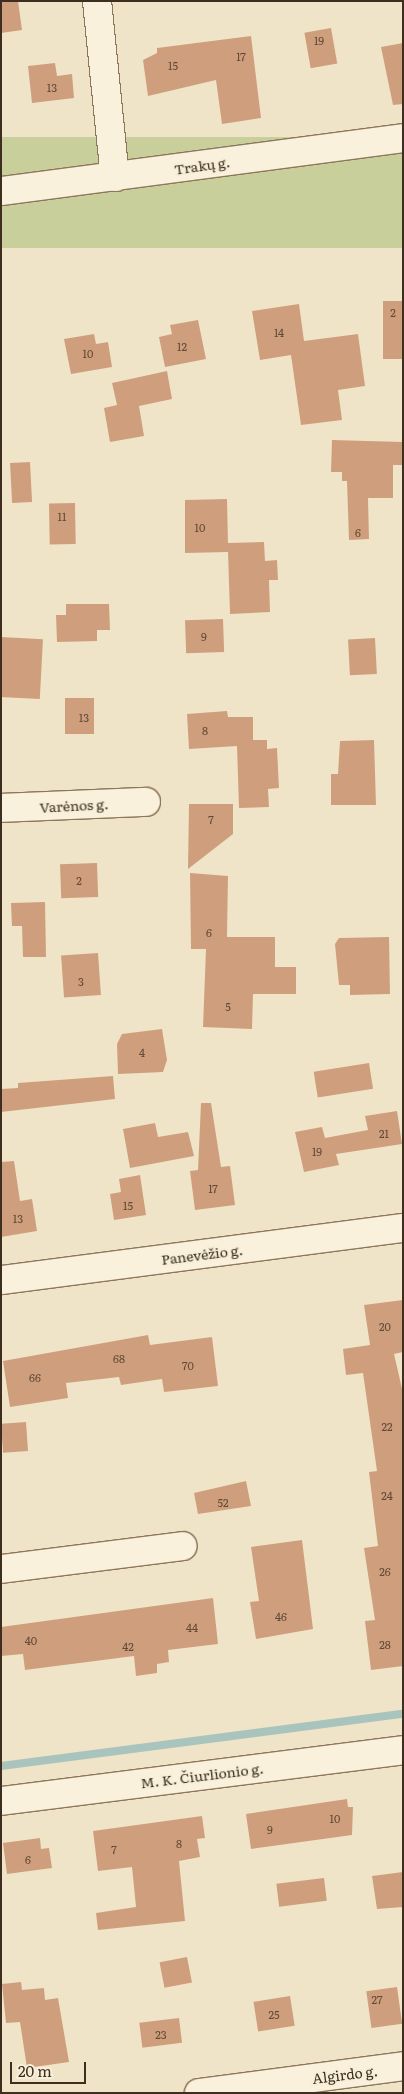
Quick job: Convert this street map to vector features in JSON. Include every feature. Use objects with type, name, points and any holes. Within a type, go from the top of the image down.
[{"type":"street","points":[[97,1],[115,177]]},
{"type":"street","name":"Trakų g.","points":[[1,191],[403,138]]},
{"type":"street","name":"Varėnos g.","points":[[1,808],[146,802]]},
{"type":"street","name":"Panevėžio g.","points":[[1,1280],[403,1228]]},
{"type":"street","points":[[1,1569],[183,1546]]},
{"type":"street","name":"M. K. Čiurlionio g.","points":[[1,1801],[403,1750]]},
{"type":"street","name":"Algirdo g.","points":[[199,2093],[403,2066]]},
{"type":"green space","points":[[1,137],[403,137],[403,248],[1,248]]},
{"type":"building","points":[[1,1],[18,1],[22,30],[1,33]]},
{"type":"building","points":[[331,28],[337,63],[311,68],[304,33]]},
{"type":"building","points":[[251,36],[261,118],[222,124],[216,80],[148,96],[143,60],[157,53],[157,48]]},
{"type":"building","points":[[403,43],[403,104],[393,105],[381,47]]},
{"type":"building","points":[[55,63],[57,76],[72,74],[74,98],[32,103],[28,66]]},
{"type":"building","points":[[383,301],[403,301],[403,359],[383,359]]},
{"type":"building","points":[[299,304],[304,341],[358,334],[365,386],[338,390],[342,420],[301,425],[291,355],[260,360],[252,311]]},
{"type":"building","points":[[198,320],[206,359],[165,367],[159,337],[172,334],[170,325]]},
{"type":"building","points":[[94,334],[96,344],[108,342],[112,367],[71,374],[64,339]]},
{"type":"building","points":[[167,371],[172,399],[139,406],[144,436],[110,442],[104,408],[117,405],[112,383]]},
{"type":"building","points":[[332,440],[403,442],[403,465],[393,465],[393,498],[368,498],[369,539],[349,540],[347,481],[342,481],[342,472],[331,472]]},
{"type":"building","points":[[30,462],[32,502],[12,503],[10,463]]},
{"type":"building","points":[[227,499],[228,543],[264,542],[265,561],[277,560],[278,580],[269,580],[270,612],[230,614],[228,552],[185,553],[185,500]]},
{"type":"building","points":[[49,503],[75,503],[76,544],[50,544]]},
{"type":"building","points":[[66,604],[109,604],[110,630],[97,630],[97,641],[57,642],[56,615],[66,615]]},
{"type":"building","points":[[223,619],[224,652],[186,653],[185,620]]},
{"type":"building","points":[[1,637],[43,639],[40,699],[1,697]]},
{"type":"building","points":[[375,638],[377,674],[350,675],[348,639]]},
{"type":"building","points":[[65,698],[94,698],[94,734],[65,734]]},
{"type":"building","points":[[227,711],[228,717],[253,717],[253,740],[267,740],[267,749],[277,748],[279,788],[268,789],[269,807],[239,808],[237,746],[189,749],[187,714]]},
{"type":"building","points":[[374,740],[376,805],[331,805],[331,774],[338,774],[340,741]]},
{"type":"building","points":[[189,804],[233,804],[233,834],[188,869]]},
{"type":"building","points":[[97,863],[98,897],[61,898],[60,864]]},
{"type":"building","points":[[190,873],[228,876],[227,937],[275,937],[275,967],[296,967],[296,994],[253,994],[252,1029],[203,1027],[206,949],[191,949]]},
{"type":"building","points":[[45,902],[46,957],[23,957],[22,926],[12,926],[11,903]]},
{"type":"building","points":[[389,937],[390,994],[350,995],[350,985],[339,985],[335,944],[339,938]]},
{"type":"building","points":[[98,953],[101,995],[64,997],[61,956]]},
{"type":"building","points":[[162,1029],[167,1060],[163,1072],[118,1074],[117,1044],[122,1034]]},
{"type":"building","points":[[369,1063],[373,1089],[318,1097],[314,1072]]},
{"type":"building","points":[[113,1076],[115,1099],[1,1112],[1,1089],[18,1088],[18,1083]]},
{"type":"building","points":[[201,1103],[211,1103],[221,1167],[230,1166],[235,1205],[195,1210],[190,1171],[198,1170]]},
{"type":"building","points":[[397,1111],[402,1144],[336,1154],[339,1165],[304,1172],[295,1132],[322,1127],[325,1138],[368,1130],[365,1116]]},
{"type":"building","points":[[155,1123],[158,1137],[188,1132],[194,1156],[130,1168],[123,1129]]},
{"type":"building","points":[[14,1161],[20,1201],[32,1199],[37,1231],[1,1237],[1,1162]]},
{"type":"building","points":[[140,1175],[146,1215],[114,1220],[110,1194],[121,1192],[119,1179]]},
{"type":"building","points":[[403,1300],[403,1352],[394,1354],[403,1393],[403,1666],[371,1670],[365,1621],[375,1620],[364,1548],[378,1546],[369,1472],[377,1471],[363,1373],[346,1375],[343,1349],[370,1345],[364,1305]]},
{"type":"building","points":[[148,1335],[150,1345],[212,1337],[218,1386],[164,1392],[162,1379],[121,1385],[119,1377],[66,1383],[68,1398],[10,1407],[3,1361]]},
{"type":"building","points":[[26,1422],[28,1451],[3,1453],[1,1424]]},
{"type":"building","points":[[246,1481],[251,1506],[198,1514],[194,1493]]},
{"type":"building","points":[[302,1540],[313,1629],[256,1639],[250,1602],[259,1601],[251,1547]]},
{"type":"building","points":[[213,1598],[218,1644],[168,1650],[169,1662],[157,1664],[157,1673],[136,1676],[134,1656],[25,1670],[23,1654],[1,1656],[1,1627]]},
{"type":"building","points":[[347,1799],[348,1807],[353,1807],[352,1835],[251,1849],[246,1814]]},
{"type":"building","points":[[202,1816],[205,1838],[197,1839],[200,1857],[179,1861],[185,1921],[98,1930],[96,1913],[136,1907],[132,1867],[98,1871],[93,1831]]},
{"type":"building","points":[[40,1838],[41,1849],[49,1848],[52,1868],[7,1874],[3,1843]]},
{"type":"building","points":[[403,1872],[403,1907],[377,1909],[372,1876]]},
{"type":"building","points":[[324,1878],[327,1901],[279,1907],[276,1884]]},
{"type":"building","points":[[187,1957],[192,1983],[164,1988],[160,1962]]},
{"type":"building","points":[[21,1982],[22,1990],[44,1988],[45,2000],[58,1998],[69,2062],[27,2068],[20,2022],[6,2023],[2,1984]]},
{"type":"building","points":[[397,1987],[402,2024],[371,2028],[366,1991]]},
{"type":"building","points":[[290,1996],[295,2026],[258,2031],[253,2002]]},
{"type":"building","points":[[179,2018],[182,2043],[142,2048],[139,2023]]},
{"type":"waterway","points":[[1,1766],[403,1714]]}]
